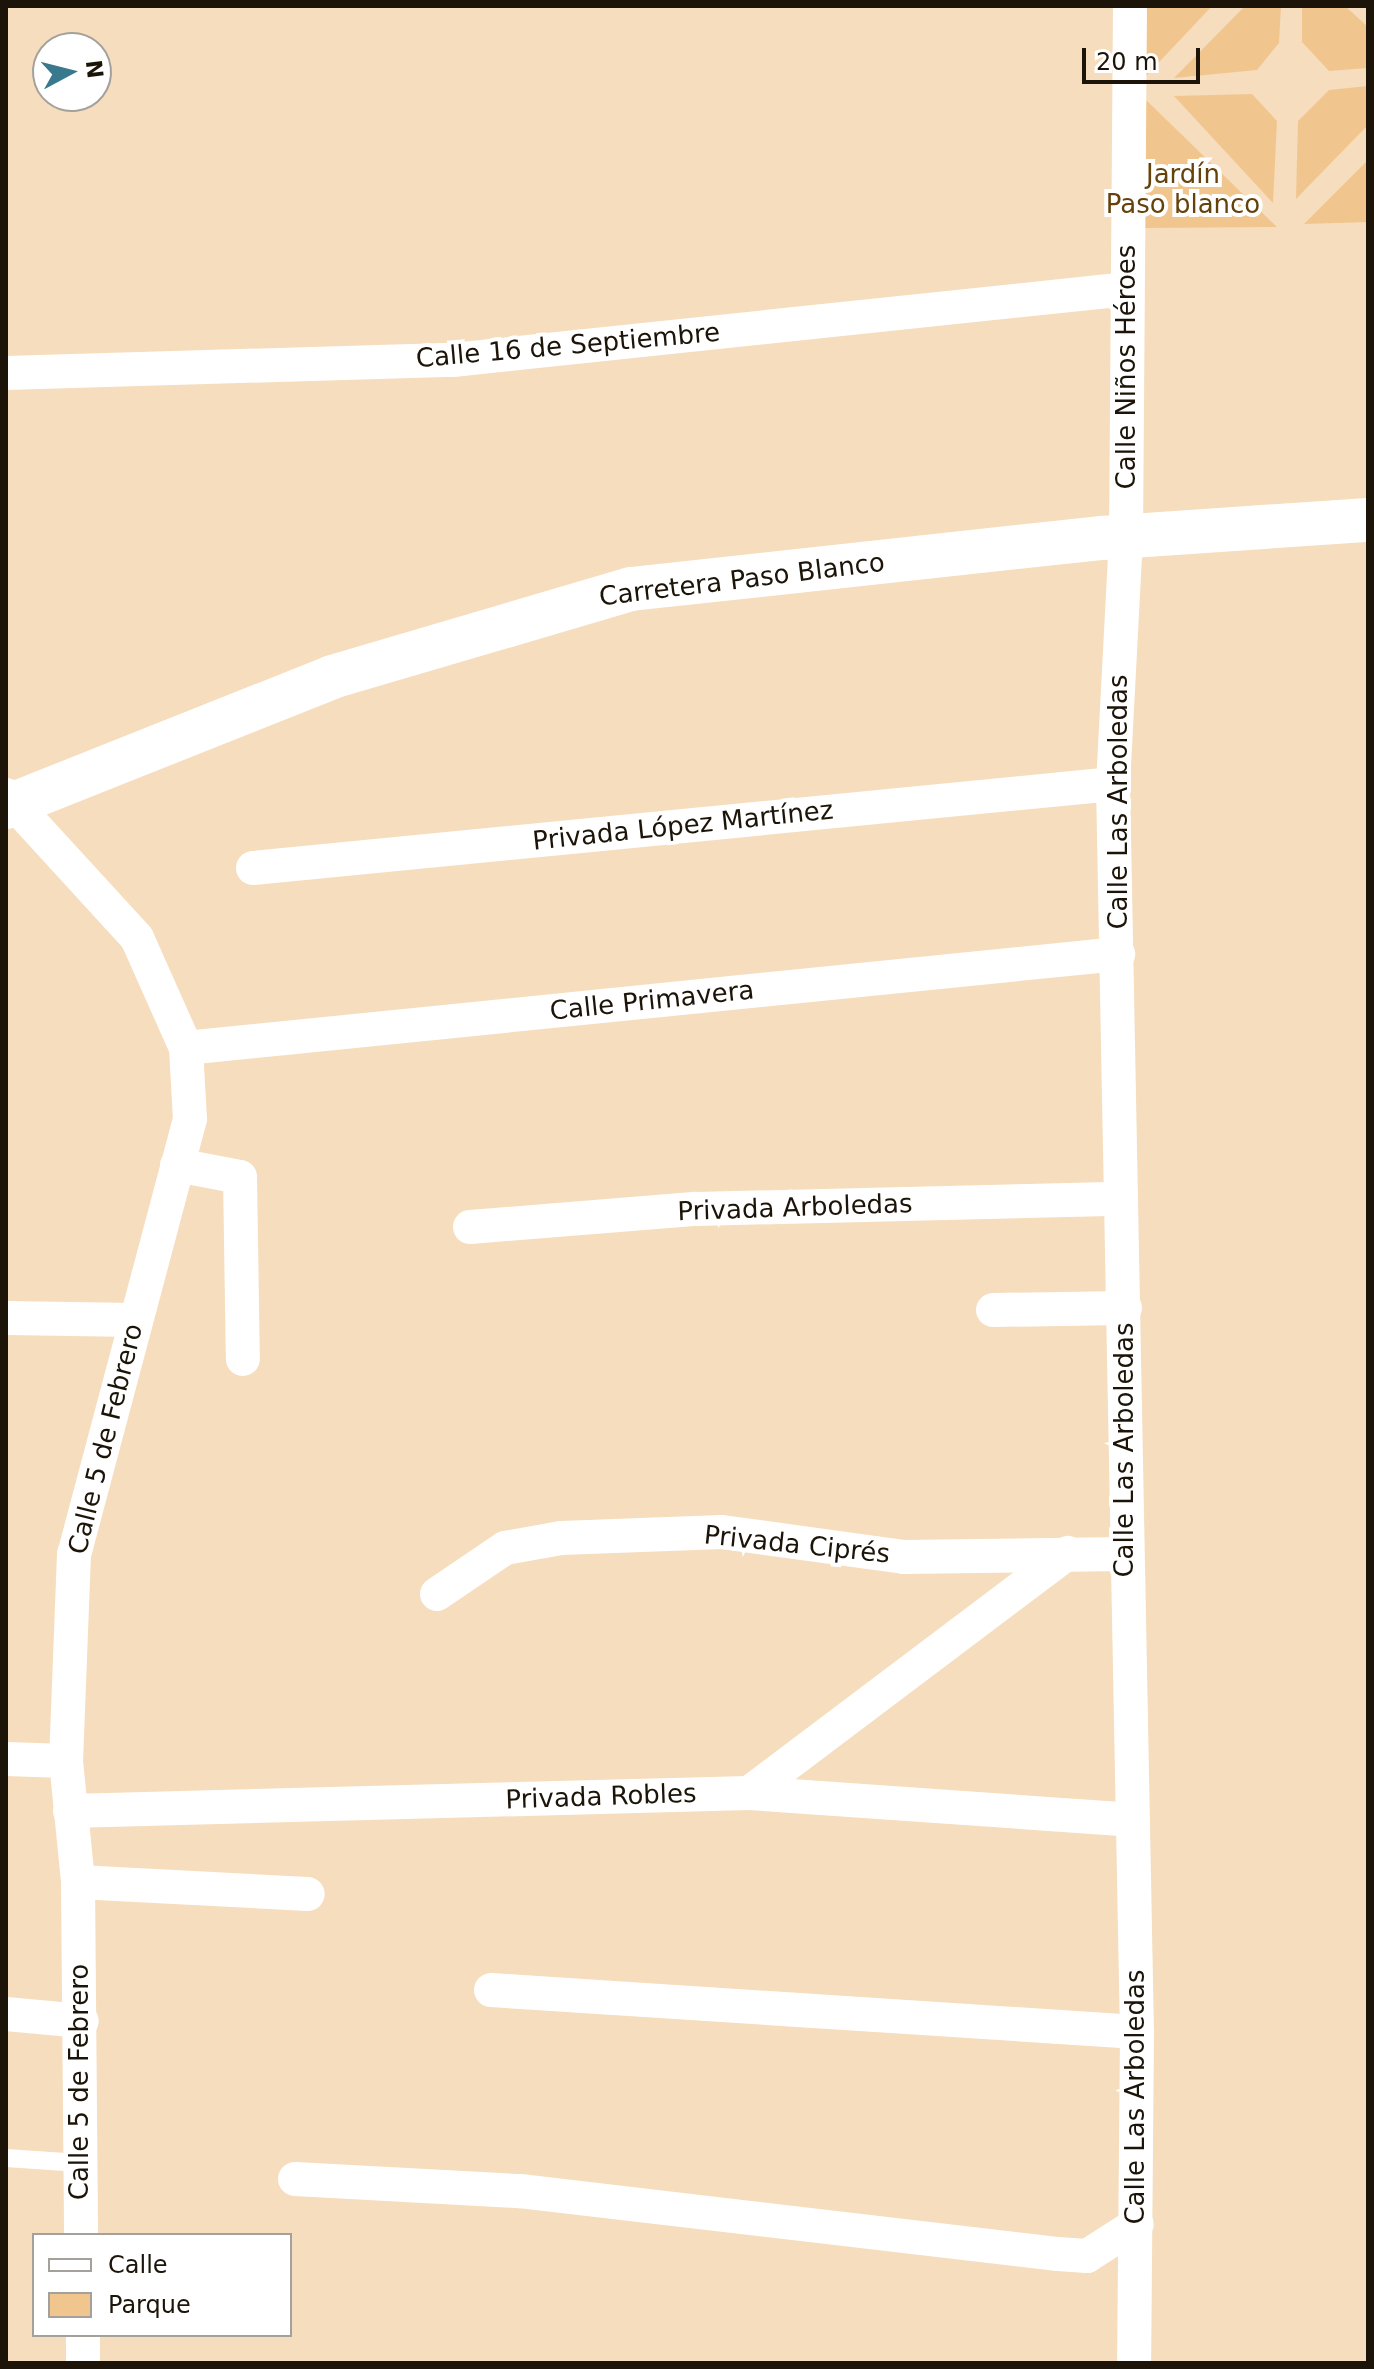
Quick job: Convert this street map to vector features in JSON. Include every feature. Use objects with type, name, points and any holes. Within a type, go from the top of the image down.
[{"type":"main road","name":"Carretera Paso Blanco","points":[[8,802],[332,677],[631,589],[1126,537],[1368,520]]},
{"type":"street","name":"Calle Niños Héroes","points":[[1126,537],[1130,6]]},
{"type":"street","name":"Calle 16 de Septiembre","points":[[6,373],[453,360],[1127,289]]},
{"type":"street","name":"Calle Las Arboledas","points":[[1126,537],[1113,784],[1120,1199],[1125,1308],[1124,1554],[1137,2032],[1134,2363]]},
{"type":"street","name":"Privada López Martínez","points":[[253,868],[1113,784]]},
{"type":"street","name":"Calle 5 de Febrero","points":[[8,802],[137,938],[186,1048],[190,1119],[74,1554],[66,1761],[78,1882],[82,2021],[81,2233]]},
{"type":"street","name":"Calle Primavera","points":[[186,1048],[1118,954]]},
{"type":"street","points":[[177,1165],[240,1177],[243,1359]]},
{"type":"street","name":"Privada Arboledas","points":[[470,1227],[696,1209],[1120,1199]]},
{"type":"street","points":[[993,1310],[1125,1308]]},
{"type":"street","points":[[6,1318],[136,1320]]},
{"type":"street","name":"Privada Ciprés","points":[[437,1594],[505,1548],[561,1538],[722,1532],[904,1557],[1124,1554]]},
{"type":"street","points":[[749,1793],[1068,1553]]},
{"type":"street","points":[[6,1759],[66,1761]]},
{"type":"street","name":"Privada Robles","points":[[70,1811],[749,1793],[1131,1820]]},
{"type":"street","points":[[78,1882],[308,1894]]},
{"type":"street","points":[[491,1990],[1137,2032]]},
{"type":"street","points":[[6,2014],[82,2021]]},
{"type":"street","points":[[295,2179],[520,2191],[1087,2256],[1137,2224]]},
{"type":"street","points":[[83,2337],[83,2363]]},
{"type":"lane","points":[[6,2158],[80,2163]]},
{"type":"green space","points":[[1145,6],[1212,6],[1145,77]]},
{"type":"green space","points":[[1245,6],[1281,6],[1279,43],[1257,70],[1174,78]]},
{"type":"green space","points":[[1302,6],[1345,6],[1368,27],[1368,68],[1329,71],[1302,42]]},
{"type":"green space","name":"Jardín Paso blanco","points":[[1368,86],[1368,125],[1296,199],[1298,121],[1329,90]]},
{"type":"green space","name":"Jardín Paso blanco","points":[[1252,94],[1277,121],[1273,203],[1174,96]]},
{"type":"green space","name":"Jardín Paso blanco","points":[[1146,100],[1277,227],[1145,228]]},
{"type":"green space","name":"Jardín Paso blanco","points":[[1368,160],[1368,222],[1304,224]]}]
